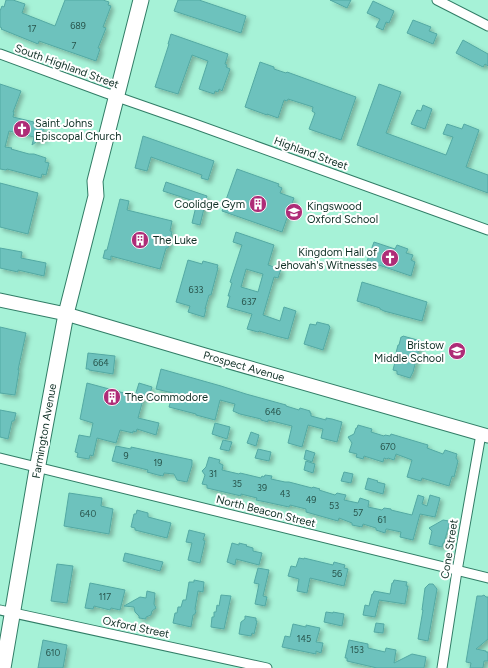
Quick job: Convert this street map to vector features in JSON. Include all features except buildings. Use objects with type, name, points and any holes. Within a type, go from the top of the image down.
[{"type":"main road","name":"Farmington Avenue","points":[[121,98],[141,0]]},
{"type":"main road","name":"Farmington Avenue","points":[[3,668],[6,611],[38,467],[66,314],[96,196],[95,181],[150,0]]},
{"type":"main road","name":"Prospect Avenue","points":[[0,300],[66,314],[484,435]]},
{"type":"street","points":[[437,0],[488,26]]},
{"type":"street","name":"South Highland Street","points":[[0,54],[121,98]]},
{"type":"street","name":"Highland Street","points":[[121,98],[488,230]]},
{"type":"street","name":"Cone Street","points":[[442,668],[457,571],[484,435]]},
{"type":"street","name":"North Beacon Street","points":[[0,458],[488,578]]},
{"type":"street","name":"Oxford Street","points":[[6,611],[268,668]]},
{"type":"place","name":"Saint Johns Episcopal Church","points":[[22,129]]},
{"type":"place","name":"Coolidge Gym","points":[[258,204]]},
{"type":"place","name":"Kingswood Oxford School","points":[[294,212]]},
{"type":"place","name":"The Luke","points":[[140,240]]},
{"type":"place","name":"Kingdom Hall of Jehovah's Witnesses","points":[[390,258]]},
{"type":"place","name":"Bristow Middle School","points":[[457,351]]},
{"type":"place","name":"The Commodore","points":[[112,397]]}]
